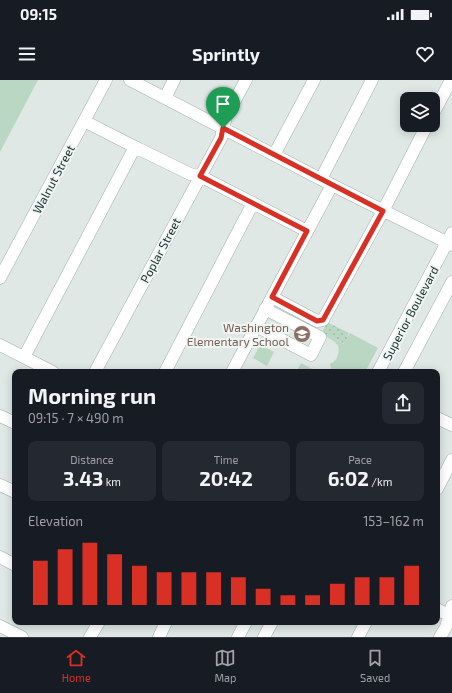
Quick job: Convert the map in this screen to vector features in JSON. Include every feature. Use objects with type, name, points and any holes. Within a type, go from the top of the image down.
[{"type":"street","name":"Walnut Street","points":[[0,278],[106,80]]},
{"type":"street","points":[[130,80],[383,211],[450,240]]},
{"type":"street","points":[[165,98],[174,80]]},
{"type":"street","name":"Poplar Street","points":[[97,369],[221,138],[226,117],[246,80]]},
{"type":"street","points":[[274,155],[314,80]]},
{"type":"street","points":[[321,179],[372,80]]},
{"type":"street","points":[[440,100],[450,80]]},
{"type":"street","points":[[84,121],[190,174],[200,176],[307,231]]},
{"type":"street","points":[[272,297],[317,321],[323,320],[383,211],[423,132]]},
{"type":"street","points":[[24,357],[135,147]]},
{"type":"street","points":[[234,369],[332,184]]},
{"type":"street","points":[[167,369],[253,203]]},
{"type":"street","name":"Superior Boulevard","points":[[380,369],[450,240]]},
{"type":"street","name":"Superior Boulevard","points":[[406,369],[452,282]]},
{"type":"street","points":[[256,326],[311,355],[320,337],[265,309]]},
{"type":"street","points":[[0,345],[47,369]]},
{"type":"street","points":[[0,416],[12,422]]},
{"type":"street","points":[[440,420],[452,426]]},
{"type":"street","points":[[440,483],[452,460]]},
{"type":"street","points":[[0,484],[12,490]]},
{"type":"street","points":[[0,557],[12,563]]},
{"type":"street","points":[[440,610],[451,613],[446,627],[440,637]]},
{"type":"street","points":[[90,637],[97,625]]},
{"type":"street","points":[[159,637],[165,625]]},
{"type":"street","points":[[238,637],[244,625]]},
{"type":"street","points":[[264,637],[270,625]]},
{"type":"street","points":[[358,637],[364,625]]},
{"type":"street","points":[[0,626],[22,637]]},
{"type":"green space","points":[[0,80],[38,80],[0,152]]},
{"type":"green space","points":[[327,322],[349,333],[345,344],[324,333],[323,330]]},
{"type":"green space","points":[[323,332],[344,344],[350,333],[378,348],[367,369],[331,369],[330,364],[338,356],[339,350],[338,346]]},
{"type":"green space","points":[[260,345],[274,352],[267,366],[253,358]]},
{"type":"green space","points":[[301,363],[312,369],[298,369]]},
{"type":"place","name":"Washington Elementary School","points":[[302,334]]},
{"type":"route","points":[[223,128],[383,211],[323,320],[317,321],[272,297],[307,231],[200,176],[221,138],[223,128]]}]
